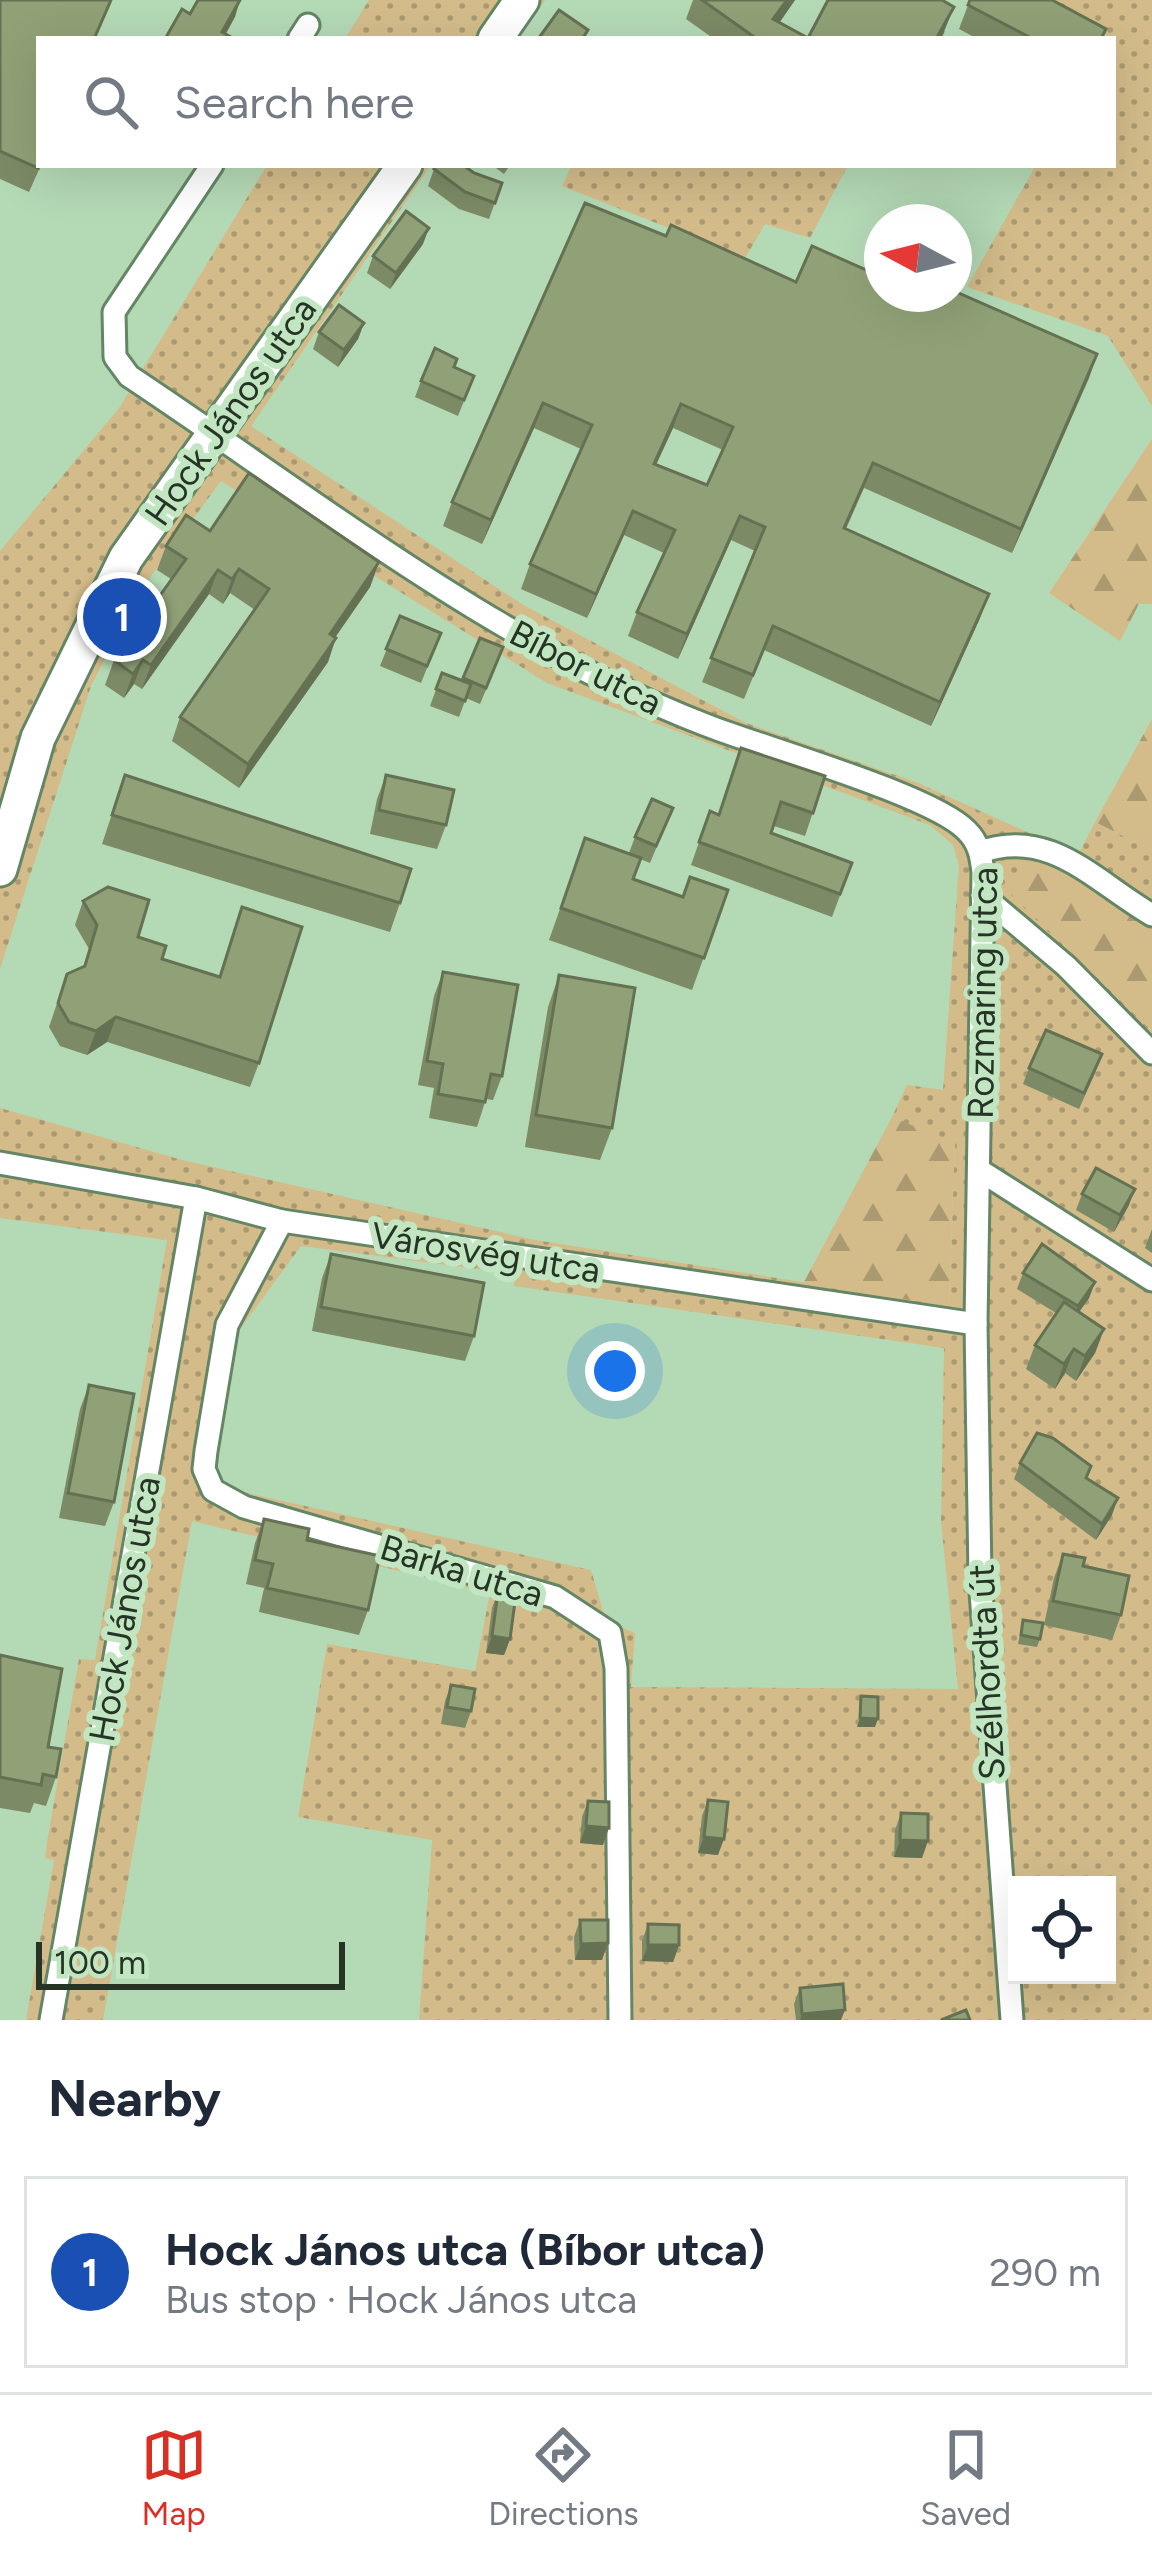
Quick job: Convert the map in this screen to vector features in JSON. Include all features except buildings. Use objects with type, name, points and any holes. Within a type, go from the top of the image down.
[{"type":"main road","points":[[497,36],[522,0]]},
{"type":"main road","name":"Hock János utca","points":[[0,869],[38,738],[79,645],[126,559],[403,168]]},
{"type":"street","name":"Bíbor utca","points":[[210,168],[123,296],[110,328],[115,358],[129,376],[545,651],[701,723],[940,812],[967,830],[980,852]]},
{"type":"street","name":"Rozmaring utca","points":[[976,1324],[980,852],[1034,843],[1152,915]]},
{"type":"street","points":[[982,895],[1066,966],[1152,1053]]},
{"type":"street","name":"Városvég utca","points":[[0,1163],[196,1198],[282,1221],[976,1324]]},
{"type":"street","points":[[979,1171],[1152,1280]]},
{"type":"street","name":"Hock János utca","points":[[52,2020],[196,1198]]},
{"type":"street","name":"Barka utca","points":[[282,1221],[227,1325],[206,1451],[207,1480],[223,1498],[244,1507],[554,1597],[610,1633],[616,1668],[620,2020]]},
{"type":"street","name":"Szélhordta út","points":[[976,1324],[980,1578],[1012,2020]]},
{"type":"green space","points":[[369,0],[545,0],[520,36],[347,36]]},
{"type":"green space","points":[[1042,0],[1152,0],[1152,406],[1108,336],[972,289],[972,278],[1034,168],[1116,168],[1116,36],[1108,36]]},
{"type":"green space","points":[[265,168],[429,168],[251,426],[525,606],[746,723],[918,783],[1078,855],[1095,822],[1152,850],[1152,928],[1033,849],[1012,894],[1152,1031],[1152,2020],[419,2020],[432,1840],[298,1817],[327,1644],[475,1671],[490,1593],[192,1521],[103,2020],[26,2020],[54,1860],[45,1858],[47,1842],[79,1659],[95,1660],[167,1240],[0,1218],[0,1108],[182,1160],[535,1240],[949,1305],[955,1144],[892,1117],[907,1085],[943,1090],[959,865],[953,845],[930,825],[547,683],[221,481],[138,594],[91,686],[0,969],[0,551],[119,408]],"holes":[[[301,1246],[516,1274],[514,1286],[944,1348],[941,1521],[958,1689],[631,1687],[635,1633],[606,1621],[591,1570],[229,1489],[217,1478],[233,1339]]]},
{"type":"green space","points":[[571,168],[846,168],[810,238],[765,224],[745,258],[562,186]]},
{"type":"green space","points":[[1152,439],[1152,604],[1139,604],[1120,641],[1049,593]]},
{"type":"green space","points":[[1152,719],[1152,850],[1095,822]]},
{"type":"green space","points":[[1033,849],[1152,928],[1152,1031],[1011,894],[1022,859]]},
{"type":"green space","points":[[892,1117],[955,1143],[949,1306],[803,1284]]},
{"type":"place","name":"Hock János utca (Bíbor utca)","points":[[122,617]]}]
